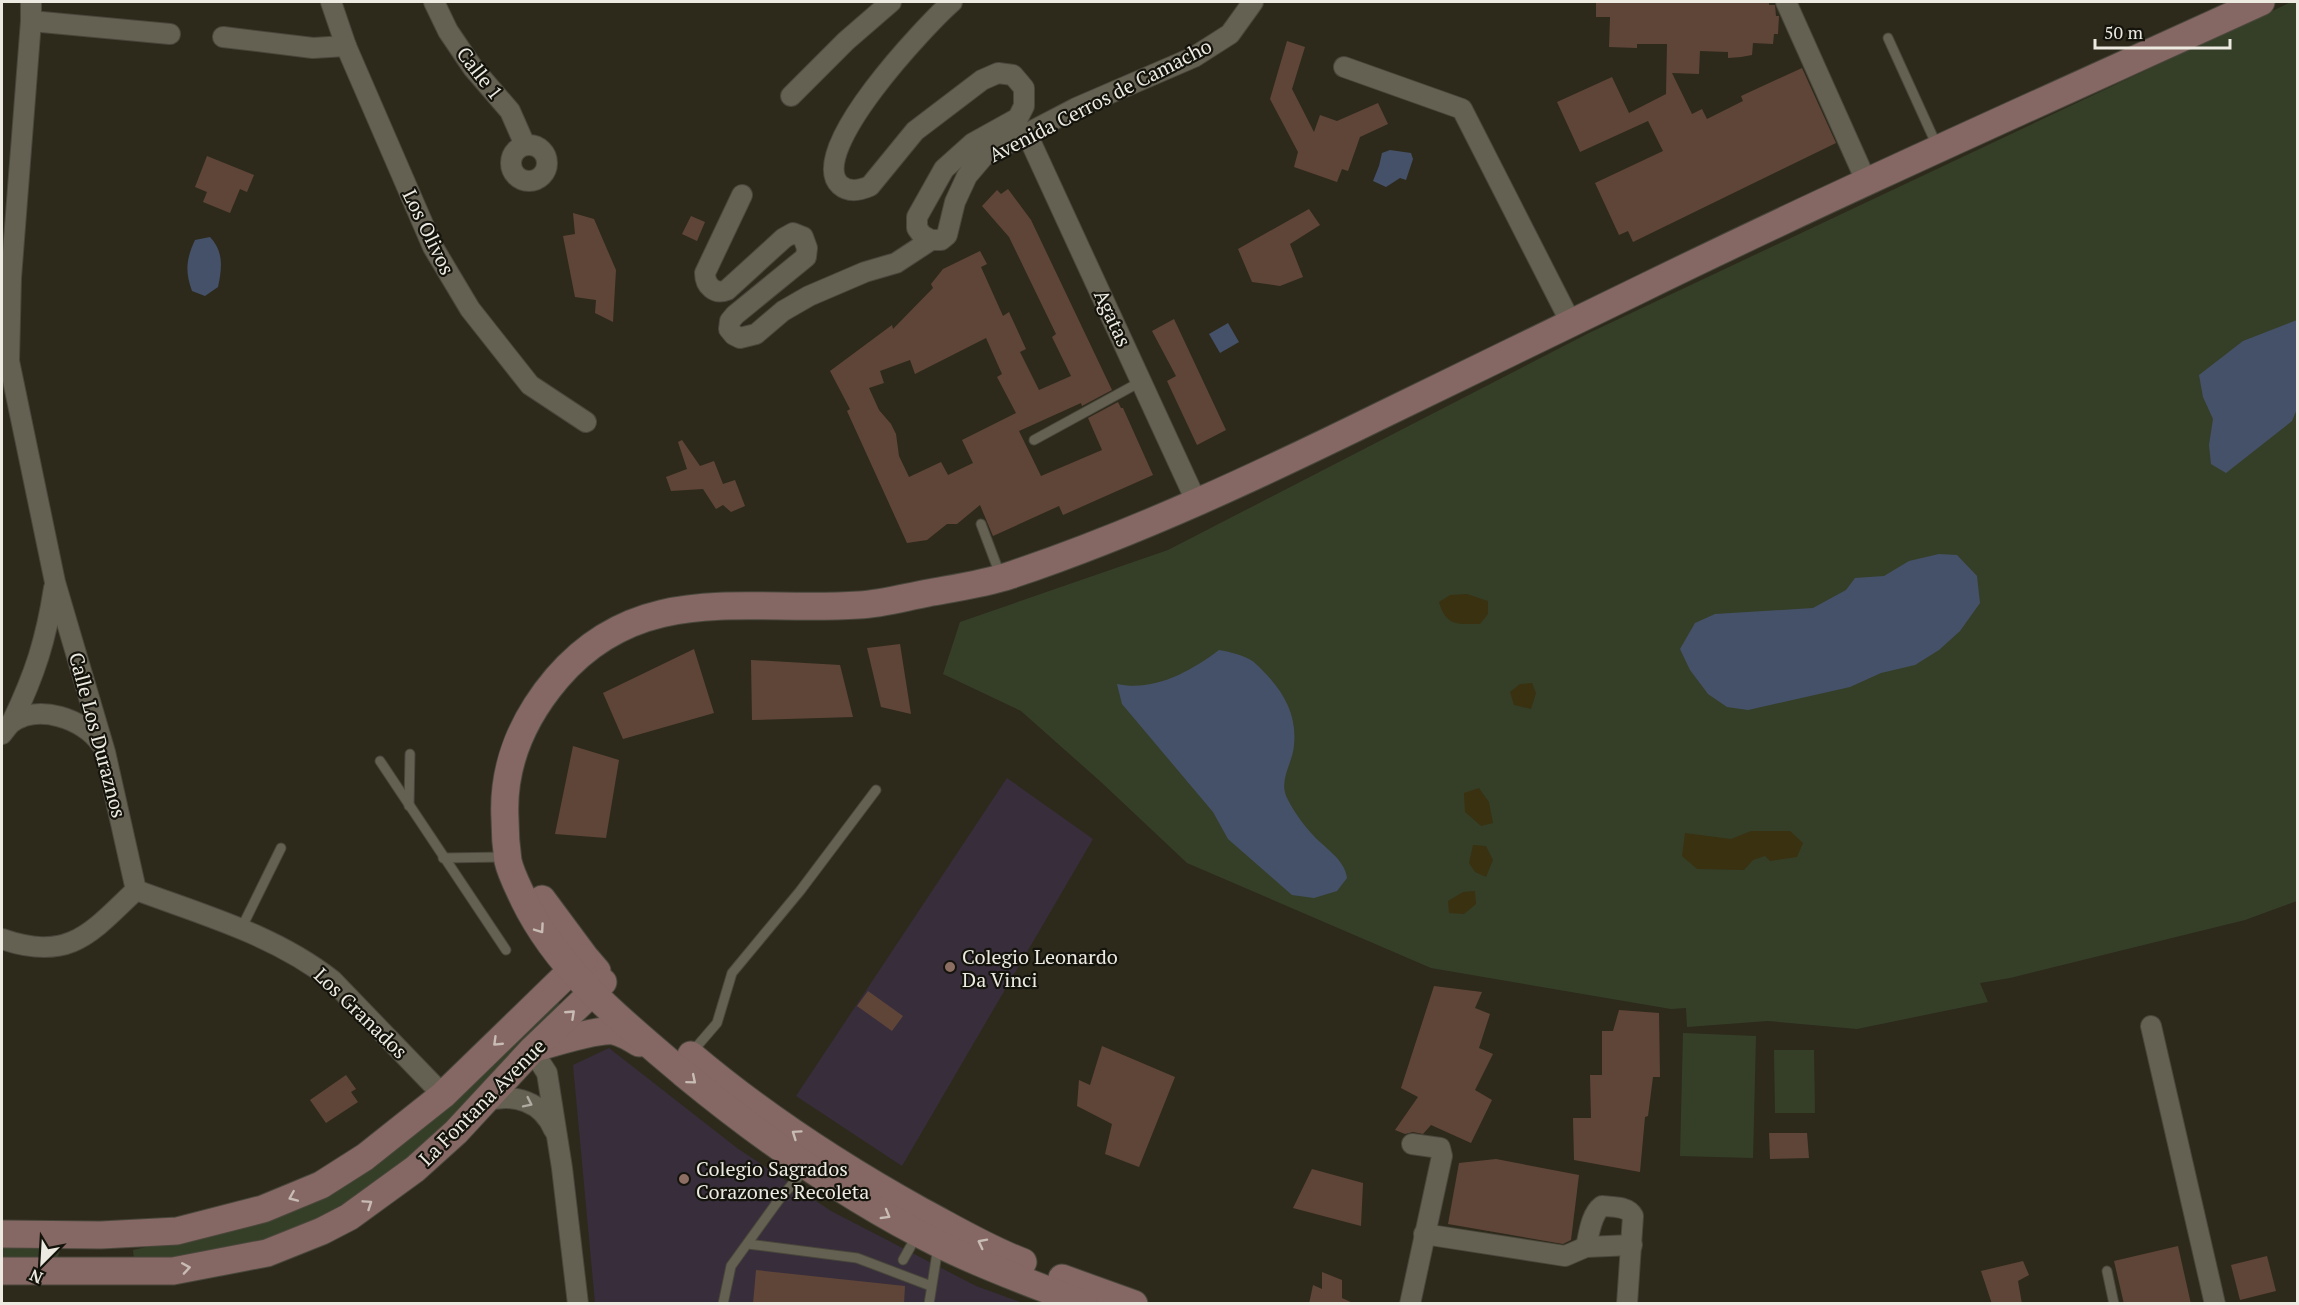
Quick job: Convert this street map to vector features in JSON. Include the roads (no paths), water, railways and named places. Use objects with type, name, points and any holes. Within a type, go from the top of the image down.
[{"type":"main road","points":[[1084,1304],[980,1263],[928,1239],[807,1167],[756,1132],[679,1057],[598,987],[534,920],[515,879],[504,794],[509,762],[521,732],[557,678],[602,637],[650,615],[682,609],[736,605],[863,605],[1001,579],[1115,537],[1197,503],[1690,265],[2261,2]]},
{"type":"main road","name":"La Fontana Avenue","points":[[2,1234],[101,1235],[177,1231],[263,1209],[321,1185],[365,1157],[443,1095],[578,964]]},
{"type":"main road","name":"La Fontana Avenue","points":[[2,1271],[143,1272],[173,1270],[267,1253],[322,1231],[349,1217],[415,1169],[456,1132],[532,1050],[598,987]]},
{"type":"main road","points":[[532,1050],[558,1041],[603,1031],[614,1031],[679,1057],[877,1186],[1010,1257],[1134,1304]]},
{"type":"main road","points":[[143,1272],[122,1261],[120,1257],[122,1246],[126,1242],[160,1239],[177,1231]]},
{"type":"main road","points":[[62,1234],[71,1237],[79,1251],[77,1260],[65,1271]]},
{"type":"street","name":"Los Olivos","points":[[331,2],[346,46],[433,247],[470,309],[530,385],[586,422]]},
{"type":"street","name":"Calle 1","points":[[434,2],[448,31],[473,68],[510,111],[525,145]]},
{"type":"street","points":[[791,96],[846,41],[891,2]]},
{"type":"street","name":"Avenida Cerros de Camacho","points":[[952,2],[933,19],[882,76],[852,121],[837,153],[834,166],[835,177],[841,186],[851,190],[861,190],[870,186],[915,131],[981,80],[998,73],[1014,75],[1024,88],[1024,106],[1018,118],[974,143],[944,169],[917,217],[917,228],[922,235],[931,240],[941,240],[947,235],[955,202],[967,176],[984,156],[1076,108],[1194,57],[1230,34],[1253,2]]},
{"type":"street","points":[[1786,2],[1867,183]]},
{"type":"street","points":[[31,11],[170,34]]},
{"type":"street","name":"Calle Los Duraznos","points":[[31,11],[11,278],[9,361],[55,582],[105,752],[136,890]]},
{"type":"street","points":[[223,37],[313,48],[346,46]]},
{"type":"street","points":[[1344,68],[1462,109],[1571,323]]},
{"type":"street","name":"Agatas","points":[[1027,134],[1197,503]]},
{"type":"street","points":[[742,195],[705,273],[708,286],[714,291],[727,290],[784,238],[794,234],[802,237],[807,248],[806,257],[730,321],[729,328],[734,335],[740,338],[756,334],[783,311],[809,296],[864,272],[896,263],[931,240]]},
{"type":"street","name":"Calle Los Duraznos","points":[[7,728],[33,678],[48,631],[55,582]]},
{"type":"street","points":[[7,728],[42,714],[58,716],[73,720],[86,728],[105,752]]},
{"type":"street","points":[[2,939],[37,948],[68,945],[78,941],[106,919],[136,890]]},
{"type":"street","name":"Los Granados","points":[[136,890],[241,929],[285,949],[312,965],[332,980],[443,1095]]},
{"type":"street","points":[[2151,1026],[2215,1304]]},
{"type":"street","points":[[532,1050],[548,1072],[578,1304]]},
{"type":"street","points":[[485,1101],[499,1097],[529,1102],[551,1123],[556,1136]]},
{"type":"street","points":[[1410,1304],[1442,1156],[1440,1148],[1412,1144]]},
{"type":"street","points":[[1586,1247],[1598,1208],[1602,1206],[1631,1212],[1633,1216],[1632,1245],[1627,1304]]},
{"type":"street","points":[[1424,1234],[1564,1256],[1586,1247],[1632,1245]]},
{"type":"lane","points":[[1888,38],[1939,150]]},
{"type":"lane","points":[[1034,440],[1142,381]]},
{"type":"lane","points":[[981,525],[1001,579]]},
{"type":"lane","points":[[409,806],[410,753]]},
{"type":"lane","points":[[380,761],[506,950]]},
{"type":"lane","points":[[679,1057],[717,1023],[732,974],[800,891],[876,790]]},
{"type":"lane","points":[[241,929],[281,848]]},
{"type":"lane","points":[[443,858],[510,849]]},
{"type":"lane","points":[[723,1304],[731,1266],[778,1201],[807,1167]]},
{"type":"lane","points":[[899,1267],[928,1239]]},
{"type":"lane","points":[[928,1239],[931,1286],[929,1304]]},
{"type":"lane","points":[[748,1244],[857,1258],[899,1267],[931,1286]]},
{"type":"lane","points":[[2107,1271],[2114,1304]]},
{"type":"water","points":[[1390,150],[1411,153],[1413,159],[1406,180],[1400,178],[1386,187],[1373,181],[1382,153]]},
{"type":"water","points":[[210,237],[220,254],[220,273],[218,287],[205,296],[192,291],[188,278],[188,266],[195,240]]},
{"type":"water","points":[[2297,320],[2297,409],[2292,421],[2226,473],[2211,464],[2209,445],[2213,419],[2203,397],[2199,375],[2243,341]]},
{"type":"water","points":[[1228,323],[1239,342],[1220,353],[1209,334]]},
{"type":"water","points":[[1939,554],[1957,555],[1977,576],[1980,603],[1960,631],[1939,650],[1915,665],[1881,673],[1850,687],[1748,710],[1727,707],[1708,694],[1690,670],[1680,649],[1695,623],[1715,614],[1813,608],[1846,590],[1855,578],[1884,576],[1909,561]]},
{"type":"water","points":[[1219,650],[1238,654],[1253,662],[1277,687],[1288,705],[1294,734],[1293,752],[1285,778],[1285,791],[1304,825],[1342,865],[1347,878],[1337,891],[1314,898],[1292,895],[1228,839],[1213,812],[1122,704],[1117,684],[1131,686],[1157,683],[1183,673]]},
{"type":"place","name":"Colegio Leonardo Da Vinci","points":[[950,967]]},
{"type":"place","name":"Colegio Sagrados Corazones Recoleta","points":[[684,1179]]}]
